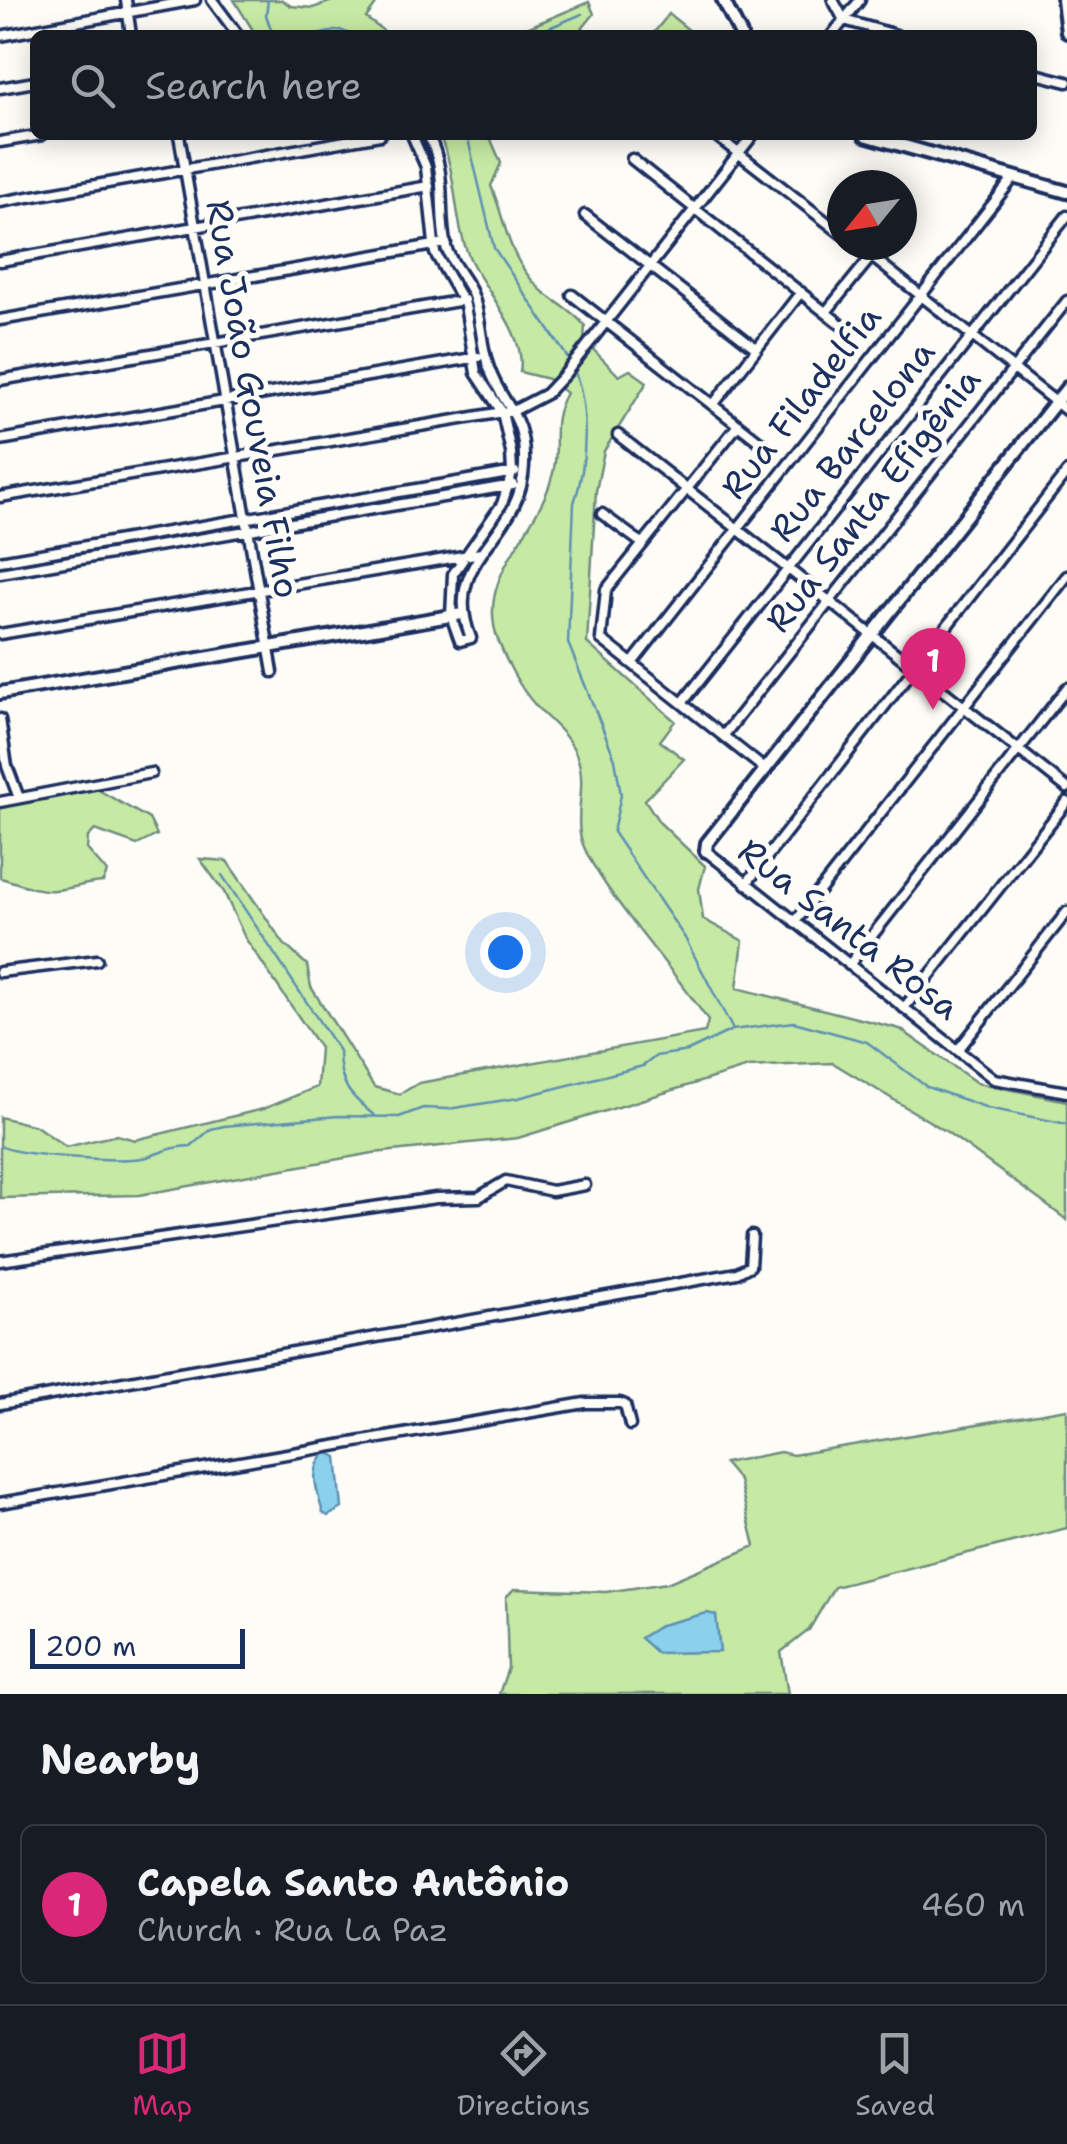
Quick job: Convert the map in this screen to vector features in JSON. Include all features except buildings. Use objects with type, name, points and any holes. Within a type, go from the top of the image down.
[{"type":"street","points":[[126,0],[130,30]]},
{"type":"street","points":[[32,30],[196,0]]},
{"type":"street","points":[[212,0],[234,30]]},
{"type":"street","points":[[723,0],[738,30]]},
{"type":"street","points":[[833,0],[844,20],[879,30]]},
{"type":"street","points":[[836,30],[860,0]]},
{"type":"street","points":[[1064,0],[1067,32]]},
{"type":"street","points":[[0,36],[30,30]]},
{"type":"street","points":[[1037,74],[1067,82]]},
{"type":"street","points":[[0,88],[30,83]]},
{"type":"street","points":[[0,142],[30,137]]},
{"type":"street","name":"Rua João Gouveia Filho","points":[[181,140],[273,672]]},
{"type":"street","points":[[0,202],[352,140]]},
{"type":"street","points":[[414,140],[424,160],[429,186],[433,246],[463,300],[479,380],[502,412],[512,473],[502,504],[453,574],[460,641],[471,638]]},
{"type":"street","points":[[429,140],[442,184],[446,243],[474,298],[491,374],[515,410],[524,470],[508,517],[464,582],[456,615]]},
{"type":"street","points":[[723,140],[827,222]]},
{"type":"street","points":[[0,497],[515,410],[546,394],[565,374],[749,140]]},
{"type":"street","points":[[882,140],[1067,192]]},
{"type":"street","points":[[632,159],[844,327]]},
{"type":"street","name":"Rua Filadelfia","points":[[633,662],[1014,178]]},
{"type":"street","points":[[0,261],[442,184]]},
{"type":"street","points":[[585,215],[756,349]]},
{"type":"street","name":"Rua Barcelona","points":[[683,702],[1067,216]]},
{"type":"street","points":[[0,320],[446,243]]},
{"type":"street","points":[[826,312],[868,260]]},
{"type":"street","points":[[876,260],[1067,411]]},
{"type":"street","points":[[714,404],[801,292]]},
{"type":"street","points":[[572,295],[760,442]]},
{"type":"street","points":[[0,380],[474,298]]},
{"type":"street","name":"Rua Santa Efigênia","points":[[724,735],[1067,301]]},
{"type":"street","points":[[0,440],[486,355]]},
{"type":"street","points":[[706,851],[708,843],[870,635],[1067,388]]},
{"type":"street","points":[[738,425],[606,590],[600,639],[766,770]]},
{"type":"street","points":[[618,435],[1067,788]]},
{"type":"street","points":[[0,560],[524,470]]},
{"type":"street","points":[[746,884],[1067,472]]},
{"type":"street","points":[[0,572],[522,483]]},
{"type":"street","points":[[602,514],[643,544]]},
{"type":"street","points":[[0,634],[481,553]]},
{"type":"street","points":[[795,922],[1067,576]]},
{"type":"street","points":[[0,692],[456,615]]},
{"type":"street","points":[[849,965],[1067,688]]},
{"type":"street","points":[[0,719],[7,766],[19,798]]},
{"type":"street","points":[[0,802],[150,774]]},
{"type":"street","points":[[904,1008],[1067,802]]},
{"type":"street","name":"Rua Santa Rosa","points":[[706,851],[994,1079],[1067,1092]]},
{"type":"street","points":[[958,1050],[1067,912]]},
{"type":"street","points":[[0,972],[97,960]]},
{"type":"street","points":[[0,1261],[436,1198],[479,1196],[506,1181],[552,1191],[585,1185]]},
{"type":"street","points":[[0,1404],[737,1273],[750,1266],[752,1236]]},
{"type":"street","points":[[0,1503],[585,1403],[625,1405],[630,1425]]},
{"type":"green space","points":[[234,0],[282,0],[291,6],[313,8],[335,0],[379,0],[366,18],[382,30],[253,30]]},
{"type":"green space","points":[[589,2],[594,14],[581,30],[522,30]]},
{"type":"green space","points":[[669,14],[689,30],[656,30]]},
{"type":"green space","points":[[441,140],[491,140],[501,163],[491,186],[508,237],[526,273],[585,326],[584,340],[619,376],[630,370],[647,382],[604,451],[596,491],[587,643],[675,721],[660,741],[684,759],[645,800],[659,822],[705,866],[699,889],[703,919],[743,941],[737,988],[900,1029],[977,1083],[1067,1101],[1067,1220],[947,1132],[833,1063],[748,1067],[518,1138],[373,1153],[139,1195],[0,1198],[0,1117],[36,1126],[66,1147],[117,1135],[135,1140],[263,1109],[317,1087],[320,1048],[245,938],[224,892],[200,859],[227,861],[284,944],[307,965],[311,987],[374,1087],[400,1094],[419,1083],[705,1032],[708,1021],[616,900],[586,852],[580,834],[581,778],[575,751],[524,691],[498,640],[493,617],[495,595],[501,574],[546,494],[555,462],[556,424],[566,393],[548,379],[520,372],[521,358],[512,329],[465,246]]},
{"type":"green space","points":[[95,788],[149,819],[157,835],[137,845],[95,830],[88,837],[87,849],[107,872],[103,882],[48,890],[0,878],[0,807]]},
{"type":"green space","points":[[1067,1409],[1067,1528],[834,1587],[809,1630],[781,1652],[788,1694],[499,1694],[508,1668],[506,1597],[514,1589],[606,1592],[667,1583],[755,1546],[739,1481],[724,1463]]},
{"type":"water","points":[[327,1452],[337,1457],[342,1508],[328,1516],[323,1513],[315,1481],[317,1466]]},
{"type":"water","points":[[707,1613],[716,1615],[720,1652],[657,1653],[640,1638],[661,1625]]},
{"type":"waterway","points":[[268,0],[266,15],[271,30]]},
{"type":"waterway","points":[[544,30],[582,14]]},
{"type":"waterway","points":[[468,140],[494,248],[570,361]]},
{"type":"waterway","points":[[573,368],[582,399],[585,436],[574,503],[568,643],[615,759],[621,795],[613,832],[685,938],[732,1028]]},
{"type":"waterway","points":[[222,875],[339,1051],[341,1073],[348,1089],[375,1116]]},
{"type":"waterway","points":[[0,1146],[73,1158],[135,1159],[191,1146],[211,1129],[224,1126],[338,1116],[399,1117],[423,1108],[448,1109],[518,1098],[643,1066],[656,1056],[688,1051],[732,1030],[794,1022],[867,1042],[927,1087],[988,1108],[1067,1124]]},
{"type":"place","name":"Capela Santo Antônio","points":[[933,710]]}]
